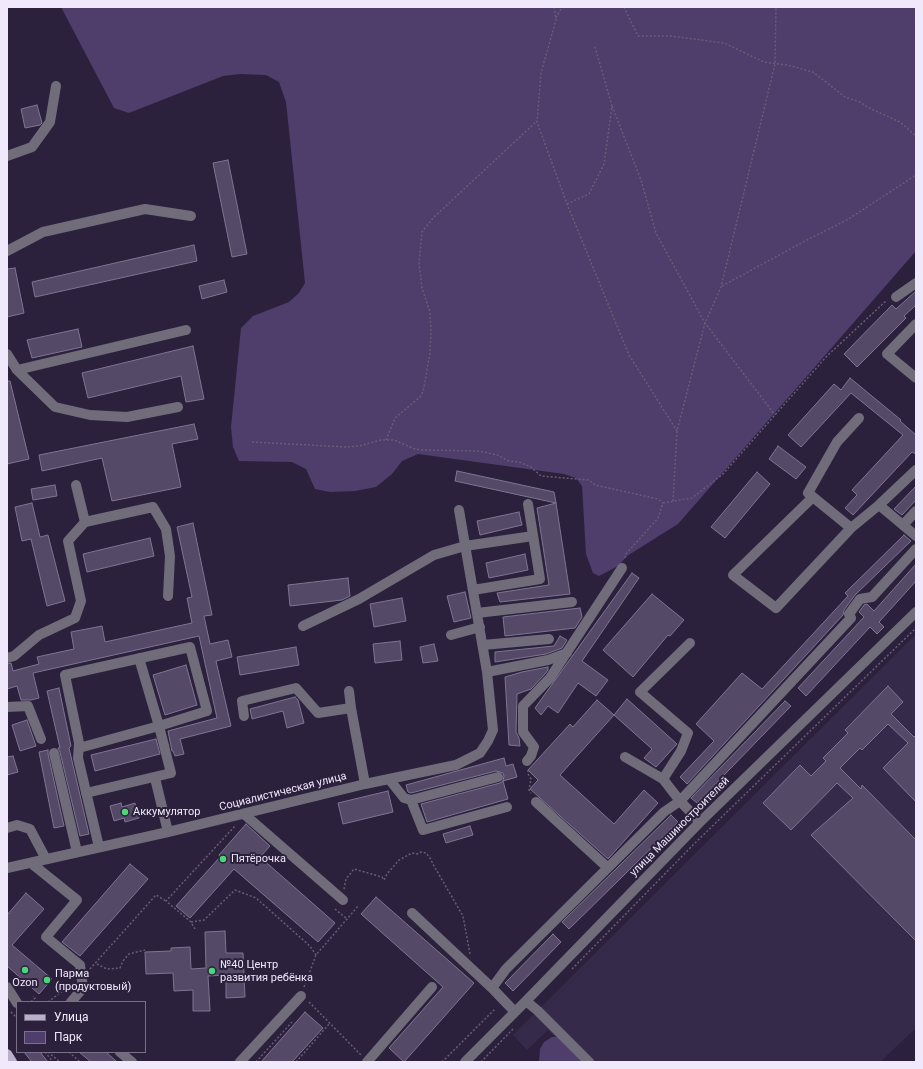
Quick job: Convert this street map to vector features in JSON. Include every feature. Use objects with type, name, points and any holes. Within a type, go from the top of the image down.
[{"type":"main road","points":[[7,1054],[12,1062]]},
{"type":"street","points":[[7,156],[32,147],[50,122],[56,86]]},
{"type":"street","points":[[7,251],[43,232],[145,209],[191,216]]},
{"type":"street","points":[[896,297],[916,283]]},
{"type":"street","points":[[916,324],[887,354],[916,378]]},
{"type":"street","points":[[17,370],[186,330]]},
{"type":"street","points":[[7,354],[17,370],[55,407],[90,415],[127,417],[178,407]]},
{"type":"street","points":[[851,528],[808,493],[837,442],[859,418]]},
{"type":"street","points":[[813,497],[733,575],[776,608],[851,528],[879,506],[916,470]]},
{"type":"street","points":[[76,485],[85,522]]},
{"type":"street","points":[[473,590],[540,579],[528,504]]},
{"type":"street","points":[[879,506],[916,536]]},
{"type":"street","points":[[7,658],[14,656],[39,635],[75,618],[81,601],[68,541],[85,522],[153,507],[166,529],[170,556],[168,596]]},
{"type":"street","name":"Социалистическая улица","points":[[7,868],[168,832],[365,784],[456,765],[480,753],[493,730],[483,645],[459,510]]},
{"type":"street","points":[[903,525],[916,511]]},
{"type":"street","points":[[303,626],[359,598],[434,555],[465,546],[533,536]]},
{"type":"street","points":[[492,988],[506,969],[607,867],[664,812],[680,801],[851,618],[849,614],[860,599],[872,597],[916,549]]},
{"type":"street","points":[[527,761],[531,756],[534,747],[523,732],[523,706],[550,678],[622,568]]},
{"type":"street","points":[[477,613],[572,602]]},
{"type":"street","name":"улица Машиностроителей","points":[[465,1062],[700,822],[916,612]]},
{"type":"street","points":[[451,635],[480,627]]},
{"type":"street","points":[[483,645],[549,639]]},
{"type":"street","points":[[663,779],[681,751],[688,733],[640,692],[690,643]]},
{"type":"street","points":[[79,748],[207,711],[190,647],[65,675],[79,743],[78,758],[99,847]]},
{"type":"street","points":[[487,672],[548,660],[567,653]]},
{"type":"street","points":[[86,793],[155,778],[171,773],[139,658]]},
{"type":"street","points":[[244,716],[242,701],[296,688],[318,713],[351,708]]},
{"type":"street","points":[[349,691],[365,784]]},
{"type":"street","points":[[7,707],[28,706],[41,739]]},
{"type":"street","points":[[54,753],[76,852]]},
{"type":"street","points":[[625,757],[663,779],[680,801],[700,822]]},
{"type":"street","points":[[389,779],[404,798],[411,800],[498,777]]},
{"type":"street","points":[[155,778],[168,832]]},
{"type":"street","points":[[411,800],[423,830],[507,807]]},
{"type":"street","points":[[536,802],[607,867]]},
{"type":"street","points":[[244,814],[340,898]]},
{"type":"street","points":[[7,828],[18,825],[30,829],[46,859]]},
{"type":"street","points":[[30,863],[76,900],[46,937],[80,965],[83,988],[72,1001]]},
{"type":"street","points":[[412,913],[492,988],[515,1012]]},
{"type":"street","points":[[7,987],[16,1001]]},
{"type":"street","points":[[367,1062],[432,987]]},
{"type":"street","points":[[240,1062],[301,996]]},
{"type":"street","points":[[526,1001],[589,1062]]},
{"type":"street","points":[[121,1053],[132,1062]]},
{"type":"path","points":[[554,7],[556,20]]},
{"type":"path","points":[[562,7],[556,20],[541,73],[536,122],[567,204],[629,355],[677,431]]},
{"type":"path","points":[[624,7],[638,36],[670,36],[724,43],[764,62],[787,65],[813,72],[845,97],[860,102],[867,107],[900,122],[916,136]]},
{"type":"path","points":[[673,501],[677,431],[705,323],[721,287],[775,64],[776,7]]},
{"type":"path","points":[[595,47],[612,106],[641,180],[656,233],[705,323],[775,415]]},
{"type":"path","points":[[567,204],[589,194],[604,164],[612,106]]},
{"type":"path","points":[[386,440],[395,418],[420,397],[423,392],[430,353],[430,312],[422,288],[419,263],[422,232],[433,218],[536,122]]},
{"type":"path","points":[[721,287],[847,220],[916,175]]},
{"type":"path","points":[[252,442],[346,448],[381,440],[394,440],[415,449],[422,450],[479,451],[531,467],[541,476],[589,480],[595,485],[658,499],[663,503],[692,498],[723,474],[827,356],[892,296],[896,297]]},
{"type":"path","points":[[622,568],[626,554],[658,518],[663,503]]},
{"type":"path","points":[[567,974],[694,844],[916,628]]},
{"type":"path","points":[[527,761],[528,774],[531,779],[529,790],[536,802]]},
{"type":"path","points":[[166,901],[237,824]]},
{"type":"path","points":[[340,898],[344,893],[346,879],[354,869],[382,877],[384,880],[399,860],[412,853],[426,853],[463,916],[471,955]]},
{"type":"path","points":[[191,922],[204,920],[234,890],[256,898],[310,946],[316,955]]},
{"type":"path","points":[[49,1001],[82,977],[156,895],[166,901],[191,922],[195,929]]},
{"type":"path","points":[[359,905],[316,955],[301,996],[330,1023],[367,1062]]},
{"type":"path","points":[[335,909],[347,919]]},
{"type":"path","points":[[97,964],[107,969],[120,968],[123,961],[129,954],[145,950]]},
{"type":"path","points":[[32,1001],[35,998],[33,996]]},
{"type":"path","points":[[7,1007],[16,1016]]},
{"type":"path","points":[[442,1062],[495,1009]]},
{"type":"path","points":[[256,1062],[295,1019]]},
{"type":"path","points":[[296,1062],[330,1023]]},
{"type":"path","points":[[481,1062],[513,1030]]},
{"type":"path","points":[[48,1053],[53,1062]]},
{"type":"path","points":[[48,1053],[60,1062]]},
{"type":"path","points":[[70,1053],[80,1062]]},
{"type":"shaded area","points":[[916,634],[916,1028],[880,1062],[579,1062],[548,1030],[527,1050],[513,1035]]},
{"type":"green space","points":[[61,7],[916,7],[916,251],[678,524],[627,556],[618,566],[599,576],[593,573],[586,554],[582,486],[576,478],[564,474],[418,454],[402,461],[392,474],[376,487],[355,491],[330,492],[315,489],[306,469],[292,462],[239,461],[233,447],[231,427],[241,328],[253,316],[289,302],[299,293],[305,283],[286,102],[279,82],[266,75],[240,74],[223,76],[129,113],[114,108]]},
{"type":"green space","points":[[552,1037],[560,1037],[584,1062],[539,1062],[540,1049],[544,1042]]},
{"type":"building","points":[[37,105],[42,123],[40,125],[25,128],[21,109]]},
{"type":"building","points":[[228,160],[247,254],[232,257],[213,163]]},
{"type":"building","points":[[194,245],[197,261],[35,297],[32,282]]},
{"type":"building","points":[[15,268],[24,313],[7,317],[7,269]]},
{"type":"building","points":[[224,280],[227,292],[202,299],[199,286]]},
{"type":"building","points":[[916,291],[916,305],[904,316],[906,318],[857,367],[844,354],[892,305],[896,309]]},
{"type":"building","points":[[78,329],[82,347],[32,358],[27,340]]},
{"type":"building","points":[[193,346],[204,399],[186,402],[181,376],[88,398],[82,373]]},
{"type":"building","points":[[850,378],[901,420],[900,421],[916,435],[916,454],[912,452],[853,515],[845,508],[857,495],[852,490],[903,435],[851,393],[801,447],[788,435],[834,384],[841,390]]},
{"type":"building","points":[[7,381],[10,381],[29,459],[7,464]]},
{"type":"building","points":[[194,424],[198,439],[172,444],[181,487],[112,501],[102,458],[42,471],[39,455]]},
{"type":"building","points":[[778,446],[806,467],[796,479],[769,459]]},
{"type":"building","points":[[457,471],[554,492],[556,503],[455,481]]},
{"type":"building","points":[[757,472],[770,484],[725,538],[711,527]]},
{"type":"building","points":[[55,485],[57,496],[33,500],[31,489]]},
{"type":"building","points":[[916,486],[916,500],[902,515],[894,509]]},
{"type":"building","points":[[32,503],[40,537],[48,535],[65,601],[47,606],[31,539],[22,541],[15,507]]},
{"type":"building","points":[[556,503],[570,594],[500,602],[497,593],[549,585],[537,508]]},
{"type":"building","points":[[519,512],[522,525],[480,535],[477,521]]},
{"type":"building","points":[[193,523],[212,615],[204,616],[210,644],[228,640],[232,657],[216,661],[231,726],[180,739],[184,754],[175,756],[172,751],[168,731],[217,718],[199,636],[33,673],[39,698],[21,700],[17,686],[7,689],[7,664],[11,663],[13,671],[39,664],[37,657],[74,649],[71,632],[102,626],[105,642],[192,623],[187,598],[192,597],[177,527]]},
{"type":"building","points":[[904,535],[911,541],[855,595],[844,610],[843,615],[687,784],[680,777],[714,741],[696,724],[742,673],[762,689],[848,596],[845,593]]},
{"type":"building","points":[[150,538],[154,556],[87,572],[83,554]]},
{"type":"building","points":[[525,554],[528,570],[489,578],[486,563]]},
{"type":"building","points":[[916,564],[916,581],[879,622],[884,627],[877,634],[870,627],[806,696],[798,688],[864,617],[859,612],[864,605],[867,604],[874,611]]},
{"type":"building","points":[[632,573],[639,578],[582,661],[608,680],[596,696],[578,683],[558,713],[548,706],[541,715],[535,708]]},
{"type":"building","points":[[348,578],[350,596],[342,600],[290,606],[288,585]]},
{"type":"building","points":[[465,592],[471,618],[454,622],[447,596]]},
{"type":"building","points":[[652,594],[684,620],[670,636],[668,635],[633,677],[603,650]]},
{"type":"building","points":[[402,598],[406,621],[374,627],[370,604]]},
{"type":"building","points":[[580,608],[582,617],[575,628],[505,636],[503,617]]},
{"type":"building","points":[[560,636],[567,640],[562,648],[546,654],[495,662],[495,652],[554,646]]},
{"type":"building","points":[[400,641],[402,660],[375,663],[373,644]]},
{"type":"building","points":[[434,644],[438,661],[423,663],[420,647]]},
{"type":"building","points":[[296,647],[299,665],[240,675],[237,657]]},
{"type":"building","points":[[186,665],[197,705],[165,715],[153,675]]},
{"type":"building","points":[[548,667],[545,674],[531,689],[517,694],[516,732],[519,738],[520,746],[509,745],[505,677]]},
{"type":"building","points":[[888,686],[903,702],[891,714],[914,737],[916,735],[916,802],[883,768],[908,743],[888,724],[862,750],[860,748],[840,768],[861,789],[862,785],[916,840],[916,941],[811,835],[853,798],[837,783],[791,830],[763,803],[800,765],[811,776],[826,761],[823,758],[848,733],[845,730]]},
{"type":"building","points":[[59,688],[71,746],[69,748],[89,834],[80,836],[58,748],[60,748],[47,691]]},
{"type":"building","points":[[295,697],[298,700],[304,723],[287,728],[283,711],[252,719],[250,709]]},
{"type":"building","points":[[627,699],[677,744],[656,767],[644,758],[652,749],[614,715]]},
{"type":"building","points":[[597,700],[614,715],[560,775],[614,824],[644,790],[658,803],[608,859],[530,789],[538,780],[528,770],[570,724],[573,727]]},
{"type":"building","points":[[785,701],[791,706],[697,803],[691,798]]},
{"type":"building","points":[[27,720],[36,746],[20,751],[12,725]]},
{"type":"building","points":[[156,739],[160,754],[95,771],[91,755]]},
{"type":"building","points":[[48,750],[64,826],[54,828],[39,752]]},
{"type":"building","points":[[13,756],[18,772],[7,775],[7,757]]},
{"type":"building","points":[[504,758],[506,766],[513,764],[517,777],[503,781],[503,773],[496,771],[411,793],[408,792],[406,785]]},
{"type":"building","points":[[503,781],[508,799],[427,822],[421,804]]},
{"type":"building","points":[[388,791],[393,812],[343,824],[338,803]]},
{"type":"building","name":"Аккумулятор","points":[[121,803],[122,807],[135,803],[139,818],[125,822],[124,818],[114,821],[110,806]]},
{"type":"building","points":[[671,815],[678,822],[569,929],[562,922]]},
{"type":"building","points":[[246,824],[270,846],[260,857],[335,923],[318,942],[234,869],[190,918],[176,906],[220,857],[219,855]]},
{"type":"building","points":[[470,826],[473,835],[446,843],[443,834]]},
{"type":"building","points":[[130,864],[148,879],[80,956],[62,942]]},
{"type":"building","points":[[26,893],[44,909],[12,945],[52,979],[39,994],[7,966],[7,915]]},
{"type":"building","points":[[376,897],[474,983],[404,1062],[389,1048],[443,987],[361,914]]},
{"type":"building","name":"№40 Центр развития ребёнка","points":[[225,931],[226,953],[243,953],[245,997],[226,998],[226,975],[208,976],[210,1011],[193,1011],[193,990],[174,991],[173,973],[146,974],[145,952],[171,951],[171,948],[190,947],[191,969],[206,968],[205,932]]},
{"type":"building","points":[[553,934],[561,942],[513,991],[505,983]]},
{"type":"building","points":[[305,1012],[323,1028],[292,1062],[261,1062]]},
{"type":"building","points":[[25,1053],[41,1053],[48,1062],[32,1062]]},
{"type":"building","points":[[80,1053],[107,1053],[117,1062],[91,1062]]},
{"type":"place","name":"Аккумулятор","points":[[125,812]]},
{"type":"place","name":"Пятёрочка","points":[[223,859]]},
{"type":"place","name":"Ozon","points":[[25,970]]},
{"type":"place","name":"№40 Центр развития ребёнка","points":[[212,971]]},
{"type":"place","name":"Парма (продуктовый)","points":[[47,980]]}]
